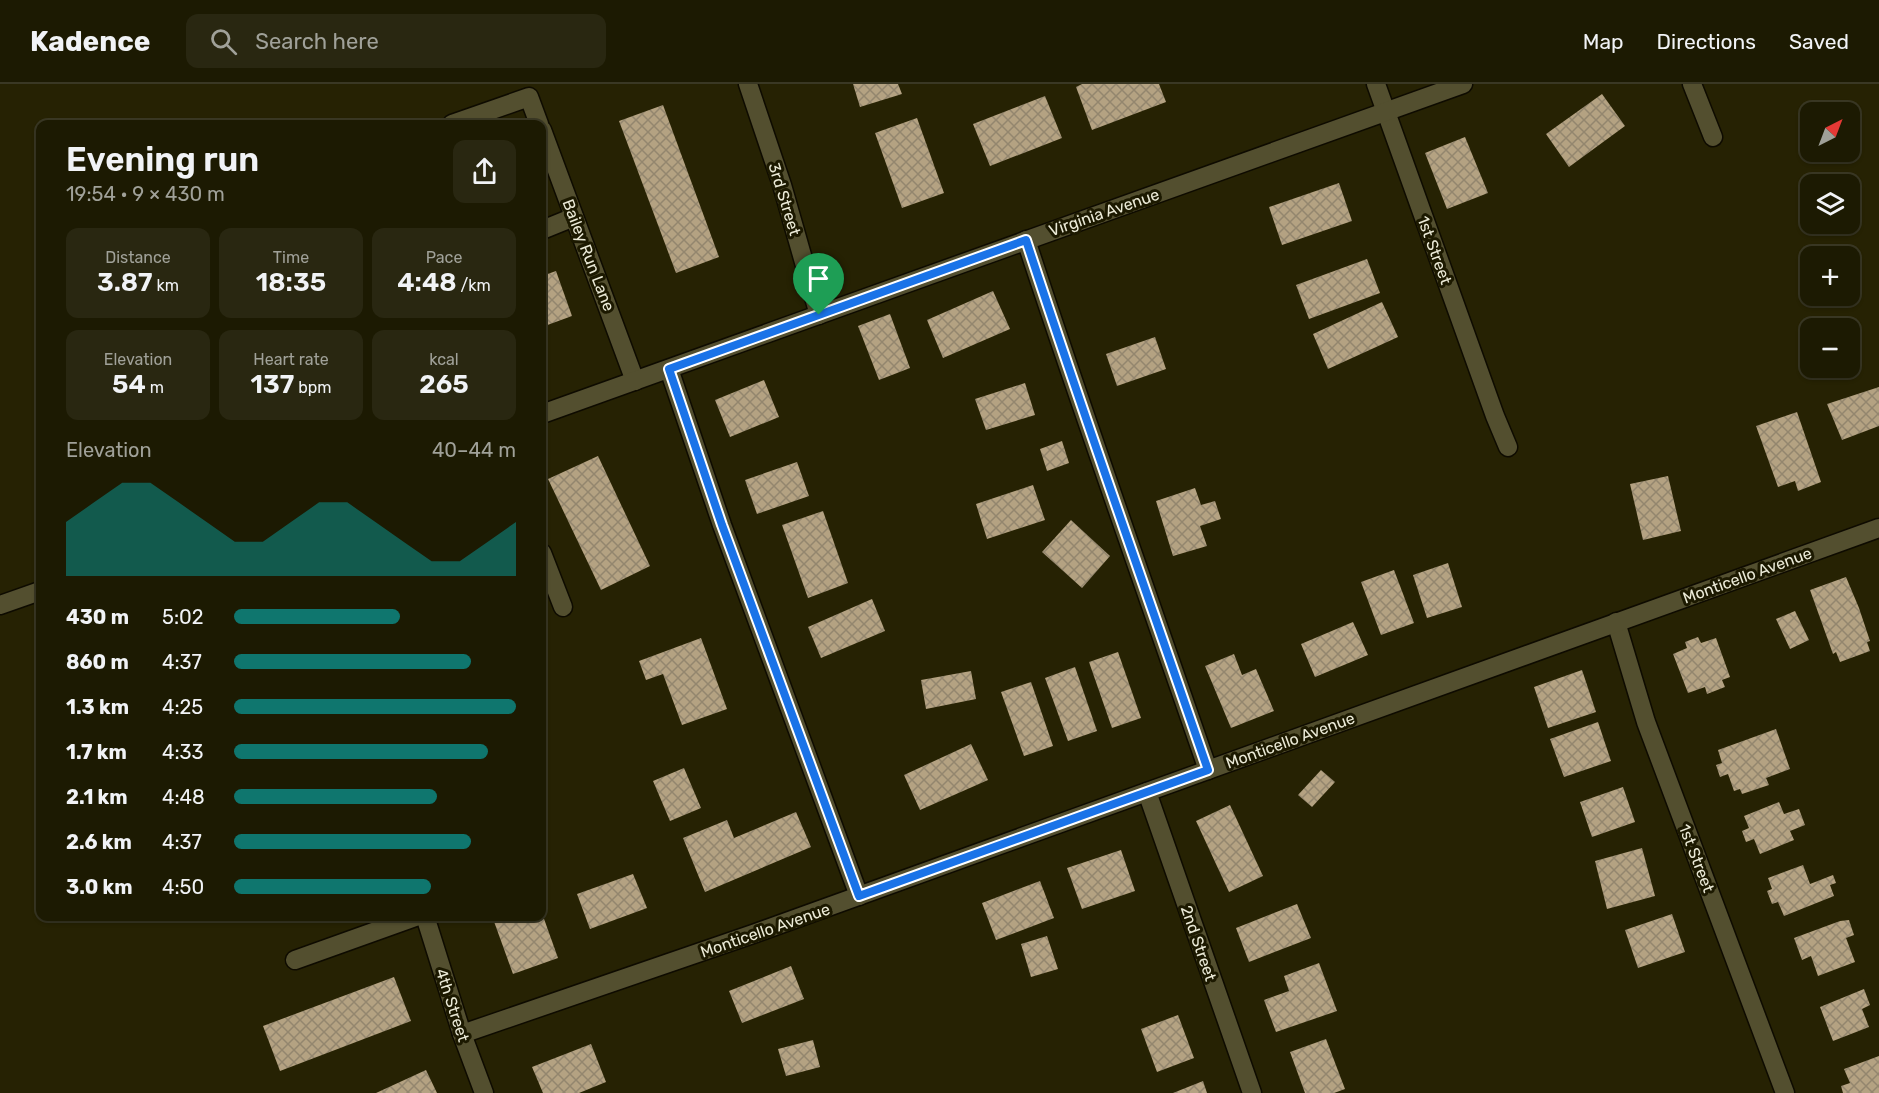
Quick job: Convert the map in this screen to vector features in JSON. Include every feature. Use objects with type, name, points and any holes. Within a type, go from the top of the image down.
[{"type":"street","name":"3rd Street","points":[[748,84],[782,185],[819,315]]},
{"type":"street","name":"1st Street","points":[[1376,84],[1508,447]]},
{"type":"street","name":"Virginia Avenue","points":[[546,413],[1463,84]]},
{"type":"street","points":[[1692,84],[1713,137]]},
{"type":"street","points":[[463,120],[529,97],[538,120]]},
{"type":"street","name":"Bailey Run Lane","points":[[546,141],[636,381]]},
{"type":"street","points":[[546,228],[574,217]]},
{"type":"street","points":[[1026,240],[1071,378],[1109,480],[1208,770]]},
{"type":"street","points":[[669,369],[722,525],[859,896]]},
{"type":"street","name":"Monticello Avenue","points":[[462,1034],[859,896],[1879,528]]},
{"type":"street","points":[[546,563],[563,607]]},
{"type":"street","points":[[0,605],[36,592]]},
{"type":"street","name":"1st Street","points":[[1616,622],[1646,722],[1785,1093]]},
{"type":"street","name":"2nd Street","points":[[1147,792],[1252,1093]]},
{"type":"street","points":[[295,960],[404,921]]},
{"type":"street","name":"4th Street","points":[[427,921],[462,1034],[484,1093]]},
{"type":"building","points":[[853,84],[898,84],[902,94],[860,107]]},
{"type":"building","points":[[1082,84],[1159,84],[1166,102],[1092,130],[1076,87]]},
{"type":"building","points":[[1602,94],[1625,126],[1569,167],[1546,134]]},
{"type":"building","points":[[1045,96],[1062,138],[990,166],[973,124]]},
{"type":"building","points":[[663,105],[719,257],[676,273],[619,121]]},
{"type":"building","points":[[917,118],[944,193],[902,208],[875,133]]},
{"type":"building","points":[[1465,137],[1488,193],[1447,209],[1425,153]]},
{"type":"building","points":[[1339,183],[1352,221],[1282,245],[1269,207]]},
{"type":"building","points":[[1367,259],[1380,293],[1309,319],[1296,285]]},
{"type":"building","points":[[556,271],[572,316],[546,326],[546,275]]},
{"type":"building","points":[[993,291],[1010,329],[943,358],[927,320]]},
{"type":"building","points":[[1382,302],[1398,337],[1328,369],[1313,334]]},
{"type":"building","points":[[890,314],[910,368],[879,380],[858,326]]},
{"type":"building","points":[[1155,337],[1166,369],[1117,386],[1106,354]]},
{"type":"building","points":[[764,380],[779,417],[730,437],[715,400]]},
{"type":"building","points":[[1025,383],[1035,415],[986,430],[975,399]]},
{"type":"building","points":[[1879,387],[1879,426],[1842,440],[1827,404]]},
{"type":"building","points":[[1797,412],[1821,482],[1798,491],[1795,481],[1778,487],[1756,426]]},
{"type":"building","points":[[1062,441],[1069,463],[1047,471],[1040,449]]},
{"type":"building","points":[[598,456],[650,566],[601,590],[548,479]]},
{"type":"building","points":[[797,462],[809,496],[757,514],[745,480]]},
{"type":"building","points":[[1668,476],[1681,531],[1643,540],[1630,484]]},
{"type":"building","points":[[1033,485],[1045,520],[987,539],[976,504]]},
{"type":"building","points":[[1195,488],[1201,505],[1215,501],[1221,519],[1200,526],[1207,546],[1173,556],[1156,501]]},
{"type":"building","points":[[823,511],[848,583],[808,598],[782,525]]},
{"type":"building","points":[[1071,520],[1110,556],[1082,588],[1042,552]]},
{"type":"building","points":[[1448,563],[1462,607],[1427,618],[1413,575]]},
{"type":"building","points":[[1394,570],[1414,623],[1381,635],[1361,582]]},
{"type":"building","points":[[1846,577],[1870,641],[1867,642],[1870,651],[1840,662],[1836,652],[1833,654],[1810,590]]},
{"type":"building","points":[[872,599],[885,631],[821,658],[808,627]]},
{"type":"building","points":[[1795,611],[1809,640],[1790,649],[1776,619]]},
{"type":"building","points":[[1353,622],[1368,655],[1315,677],[1301,644]]},
{"type":"building","points":[[1698,637],[1701,643],[1716,638],[1730,677],[1722,680],[1725,687],[1707,694],[1705,687],[1688,693],[1673,654],[1687,648],[1685,642]]},
{"type":"building","points":[[701,638],[727,709],[682,725],[663,674],[646,680],[639,661]]},
{"type":"building","points":[[1118,652],[1141,718],[1112,728],[1089,662]]},
{"type":"building","points":[[1234,654],[1242,675],[1256,669],[1274,711],[1231,728],[1205,666]]},
{"type":"building","points":[[1075,667],[1097,731],[1068,741],[1045,678]]},
{"type":"building","points":[[1582,670],[1596,712],[1548,728],[1534,687]]},
{"type":"building","points":[[971,671],[976,699],[926,709],[921,680]]},
{"type":"building","points":[[1031,682],[1053,746],[1024,756],[1001,692]]},
{"type":"building","points":[[1598,722],[1611,761],[1564,777],[1550,739]]},
{"type":"building","points":[[1776,729],[1790,769],[1766,778],[1769,785],[1742,794],[1740,789],[1734,791],[1728,774],[1720,777],[1716,765],[1722,763],[1718,750]]},
{"type":"building","points":[[971,744],[988,780],[920,810],[904,775]]},
{"type":"building","points":[[684,768],[701,808],[670,821],[653,781]]},
{"type":"building","points":[[1321,770],[1335,782],[1312,807],[1298,795]]},
{"type":"building","points":[[1623,787],[1635,822],[1592,837],[1580,802]]},
{"type":"building","points":[[1779,802],[1784,814],[1799,809],[1805,825],[1790,831],[1794,840],[1760,854],[1754,839],[1746,842],[1742,831],[1749,828],[1744,816]]},
{"type":"building","points":[[1230,805],[1263,876],[1229,892],[1196,821]]},
{"type":"building","points":[[796,812],[811,847],[705,892],[683,838],[727,820],[734,838]]},
{"type":"building","points":[[1642,848],[1655,896],[1607,909],[1595,861]]},
{"type":"building","points":[[1121,850],[1135,891],[1082,909],[1067,868]]},
{"type":"building","points":[[1803,865],[1810,884],[1833,875],[1836,883],[1830,885],[1834,896],[1784,916],[1778,902],[1772,904],[1767,891],[1772,889],[1768,878]]},
{"type":"building","points":[[633,874],[647,908],[590,929],[577,894]]},
{"type":"building","points":[[1040,881],[1054,918],[996,940],[982,903]]},
{"type":"building","points":[[1297,904],[1311,938],[1249,962],[1236,928]]},
{"type":"building","points":[[1672,914],[1685,952],[1638,968],[1625,930]]},
{"type":"building","points":[[1849,920],[1854,935],[1846,938],[1855,962],[1818,976],[1811,956],[1802,960],[1794,938],[1840,921]]},
{"type":"building","points":[[494,921],[545,921],[558,958],[513,974]]},
{"type":"building","points":[[1047,936],[1058,969],[1031,977],[1021,944]]},
{"type":"building","points":[[1319,963],[1337,1011],[1276,1032],[1264,1000],[1289,991],[1284,976]]},
{"type":"building","points":[[791,966],[804,999],[742,1023],[729,991]]},
{"type":"building","points":[[394,977],[411,1021],[280,1071],[263,1026]]},
{"type":"building","points":[[1864,989],[1870,1005],[1862,1009],[1869,1027],[1833,1041],[1820,1007]]},
{"type":"building","points":[[1178,1015],[1194,1058],[1157,1072],[1141,1029]]},
{"type":"building","points":[[1326,1039],[1345,1089],[1334,1093],[1305,1093],[1290,1052]]},
{"type":"building","points":[[813,1040],[820,1067],[786,1076],[778,1049]]},
{"type":"building","points":[[591,1044],[606,1082],[579,1093],[543,1093],[532,1067]]},
{"type":"building","points":[[1879,1056],[1879,1093],[1843,1093],[1841,1086],[1850,1083],[1844,1069]]},
{"type":"building","points":[[426,1070],[437,1093],[376,1093]]},
{"type":"building","points":[[1203,1081],[1207,1093],[1173,1093]]},
{"type":"route","points":[[1026,240],[1071,378],[1109,480],[1208,770],[859,896],[722,525],[669,369],[819,315],[1026,240]]}]
